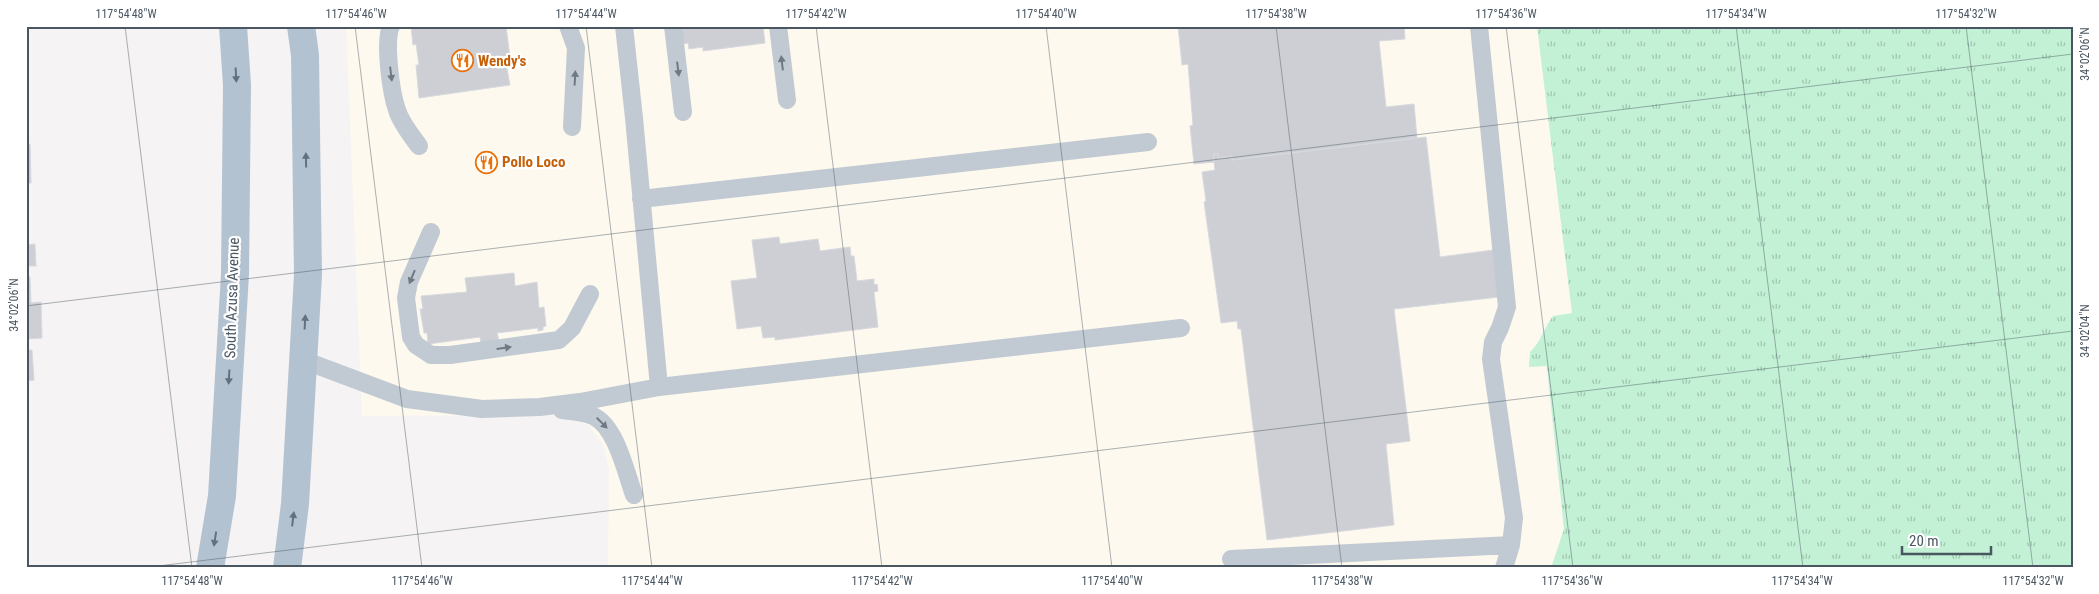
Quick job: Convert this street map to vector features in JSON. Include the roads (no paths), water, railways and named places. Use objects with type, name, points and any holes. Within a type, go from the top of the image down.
[{"type":"main road","name":"South Azusa Avenue","points":[[210,568],[222,496],[235,274],[237,85],[233,26]]},
{"type":"main road","points":[[287,568],[295,504],[308,275],[305,55],[301,26]]},
{"type":"lane","points":[[391,26],[387,42],[394,101],[402,122],[419,146]]},
{"type":"lane","points":[[568,26],[576,48],[572,126]]},
{"type":"lane","points":[[624,26],[659,387]]},
{"type":"lane","points":[[673,26],[683,112]]},
{"type":"lane","points":[[778,26],[787,100]]},
{"type":"lane","points":[[1479,26],[1507,307],[1493,342],[1491,359],[1514,518],[1511,545],[1504,568]]},
{"type":"lane","points":[[641,199],[1148,142]]},
{"type":"lane","points":[[431,232],[409,282],[406,298],[411,337],[416,345],[431,355],[450,356],[559,340],[572,328],[590,294]]},
{"type":"lane","points":[[303,360],[406,399],[482,409],[540,407],[580,402],[659,387],[1182,328]]},
{"type":"lane","points":[[540,407],[594,416],[604,423],[616,444],[634,495]]},
{"type":"lane","points":[[1231,559],[1511,545]]},
{"type":"place","name":"Wendy's","points":[[462,61]]},
{"type":"place","name":"Pollo Loco","points":[[486,162]]}]
